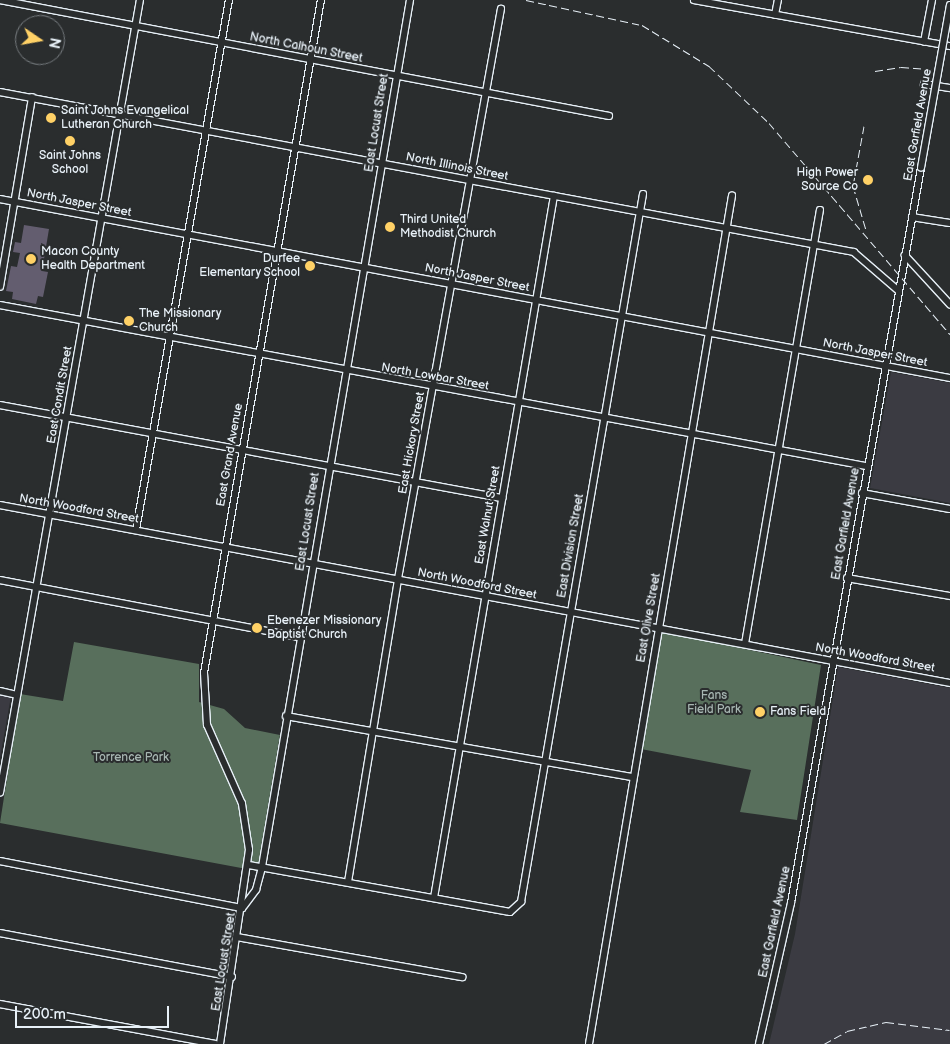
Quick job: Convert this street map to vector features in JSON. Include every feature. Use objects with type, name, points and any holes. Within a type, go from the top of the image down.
[{"type":"street","name":"North Calhoun Street","points":[[0,0],[609,116]]},
{"type":"street","name":"East Condit Street","points":[[0,793],[140,0]]},
{"type":"street","points":[[136,530],[229,0]]},
{"type":"street","name":"East Grand Avenue","points":[[242,908],[249,865],[248,827],[242,804],[213,741],[203,701],[212,622],[321,0]]},
{"type":"street","name":"East Locust Street","points":[[220,1044],[242,908],[256,890],[262,867],[344,370],[410,0]]},
{"type":"street","points":[[694,0],[950,46]]},
{"type":"street","points":[[775,15],[778,0]]},
{"type":"street","points":[[924,42],[932,0]]},
{"type":"street","name":"East Garfield Avenue","points":[[759,1044],[791,903],[831,661],[950,6]]},
{"type":"street","name":"East Hickory Street","points":[[348,882],[398,579],[501,9]]},
{"type":"street","points":[[924,84],[950,88]]},
{"type":"street","name":"North Illinois Street","points":[[0,92],[854,252],[898,290]]},
{"type":"street","points":[[0,287],[32,98]]},
{"type":"street","name":"East Division Street","points":[[434,898],[510,912],[521,902],[643,194]]},
{"type":"street","name":"East Walnut Street","points":[[434,898],[484,595],[554,196]]},
{"type":"street","name":"East Olive Street","points":[[589,1044],[657,628],[732,196]]},
{"type":"street","name":"North Jasper Street","points":[[0,198],[950,378]]},
{"type":"street","points":[[745,644],[820,210]]},
{"type":"street","points":[[912,217],[950,223]]},
{"type":"street","points":[[905,255],[950,304]]},
{"type":"street","name":"North Lowbar Street","points":[[0,306],[866,466]]},
{"type":"street","points":[[0,405],[502,498]]},
{"type":"street","points":[[862,493],[950,509]]},
{"type":"street","name":"North Woodford Street","points":[[0,505],[950,682]]},
{"type":"street","points":[[847,578],[950,596]]},
{"type":"street","points":[[0,580],[212,622],[299,637]]},
{"type":"street","points":[[0,691],[17,695]]},
{"type":"street","points":[[286,716],[458,749],[632,778]]},
{"type":"street","points":[[0,861],[242,908]]},
{"type":"street","points":[[249,865],[434,898]]},
{"type":"street","points":[[0,933],[232,977]]},
{"type":"street","points":[[238,937],[462,977]]},
{"type":"street","points":[[0,1004],[215,1044]]},
{"type":"shaded area","points":[[891,372],[950,383],[950,503],[870,488]]},
{"type":"shaded area","points":[[838,667],[950,688],[950,1044],[769,1044],[795,934]]},
{"type":"shaded area","points":[[0,694],[11,696],[0,758]]},
{"type":"green space","name":"Fans Field Park","points":[[659,631],[821,665],[797,820],[740,812],[751,770],[641,749]]},
{"type":"green space","name":"Torrence Park","points":[[74,642],[199,664],[199,702],[224,709],[245,728],[280,735],[257,871],[0,823],[20,694],[63,701]]},
{"type":"building","name":"Macon County Health Department","points":[[24,225],[49,229],[42,271],[48,272],[43,297],[38,296],[36,304],[12,299],[13,292],[6,291],[11,266],[17,267],[20,253],[13,252],[15,242],[21,243]]},
{"type":"railway","points":[[526,0],[642,25],[709,66],[769,123],[950,334]]},
{"type":"railway","points":[[875,71],[901,67],[932,69]]},
{"type":"railway","points":[[864,126],[853,186],[866,230]]},
{"type":"railway","points":[[824,1044],[847,1031],[886,1022],[950,1030]]},
{"type":"place","name":"Saint Johns Evangelical Lutheran Church","points":[[51,118]]},
{"type":"place","name":"Saint Johns School","points":[[70,141]]},
{"type":"place","name":"High Power Source Co","points":[[868,180]]},
{"type":"place","name":"Third United Methodist Church","points":[[390,227]]},
{"type":"place","name":"Macon County Health Department","points":[[31,259]]},
{"type":"place","name":"Durfee Elementary School","points":[[310,266]]},
{"type":"place","name":"The Missionary Church","points":[[129,321]]},
{"type":"place","name":"Ebenezer Missionary Baptist Church","points":[[257,628]]},
{"type":"place","name":"Fans Field","points":[[760,712]]}]
